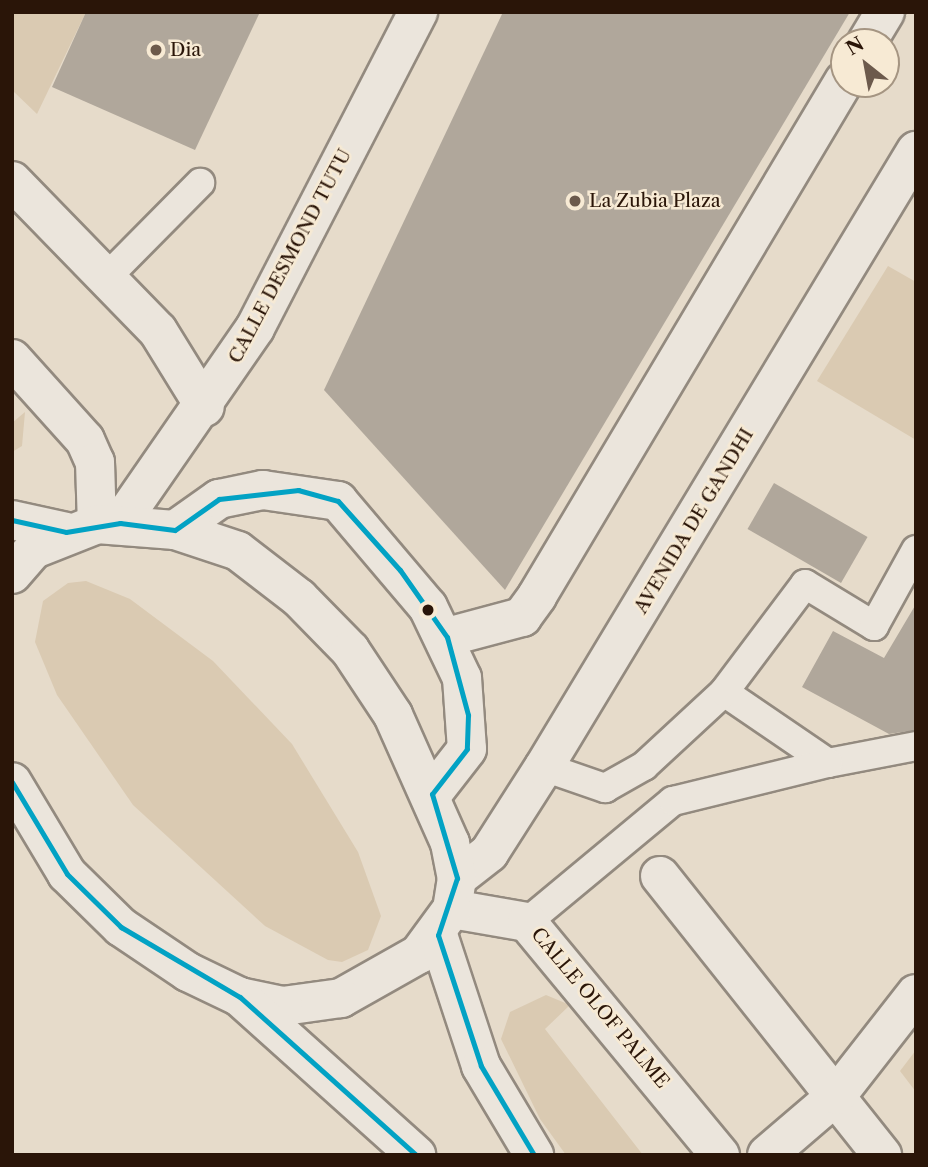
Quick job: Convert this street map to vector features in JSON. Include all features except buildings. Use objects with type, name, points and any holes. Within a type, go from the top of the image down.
[{"type":"street","name":"CALLE DESMOND TUTU","points":[[94,526],[205,407],[255,328],[418,12]]},
{"type":"street","points":[[875,28],[885,12]]},
{"type":"street","points":[[447,637],[522,617],[834,98]]},
{"type":"street","name":"AVENIDA DE GANDHI","points":[[240,997],[283,1006],[341,998],[395,971],[449,907],[489,853],[544,767],[916,151]]},
{"type":"street","points":[[12,181],[158,331],[205,407]]},
{"type":"street","points":[[12,359],[85,440],[95,462],[94,526]]},
{"type":"street","points":[[175,530],[219,499],[263,490],[338,501],[400,570],[447,637],[462,678],[467,749],[432,794]]},
{"type":"street","points":[[12,520],[175,530],[238,551],[299,598],[350,650],[393,715],[432,794],[449,907],[481,1066],[534,1155]]},
{"type":"street","points":[[12,574],[34,549],[94,526]]},
{"type":"street","points":[[12,782],[67,874],[121,927],[188,972],[240,997],[416,1155]]},
{"type":"street","points":[[660,876],[837,1095],[882,1155]]},
{"type":"street","name":"CALLE OLOF PALME","points":[[449,907],[527,922],[720,1155]]},
{"type":"street","points":[[767,1155],[837,1095],[916,994]]},
{"type":"lane","points":[[106,278],[200,183]]},
{"type":"lane","points":[[544,767],[605,788],[644,766],[724,692],[805,584],[874,626],[916,550]]},
{"type":"lane","points":[[724,692],[828,763]]},
{"type":"lane","points":[[527,922],[673,801],[828,763],[916,746]]},
{"type":"shaded area","points":[[12,12],[86,12],[37,114],[12,90]]},
{"type":"shaded area","points":[[888,266],[916,282],[916,440],[817,381]]},
{"type":"shaded area","points":[[25,412],[22,446],[12,452],[12,423]]},
{"type":"shaded area","points":[[86,581],[130,599],[213,661],[292,744],[358,852],[381,916],[368,950],[342,962],[328,960],[265,926],[133,805],[57,695],[35,642],[43,601],[68,583]]},
{"type":"shaded area","points":[[546,995],[570,1005],[545,1029],[643,1155],[566,1155],[540,1119],[501,1039],[510,1012]]},
{"type":"shaded area","points":[[916,1050],[916,1092],[900,1071]]},
{"type":"transit line","points":[[12,520],[66,532],[120,523],[175,530],[219,499],[298,490],[338,501],[400,570],[447,637],[468,715],[467,749],[432,794],[457,878],[438,935],[481,1066],[534,1155]]},
{"type":"transit line","points":[[12,782],[67,874],[121,927],[240,997],[416,1155]]},
{"type":"place","name":"Dia","points":[[156,50]]},
{"type":"place","name":"La Zubia Plaza","points":[[575,201]]}]
